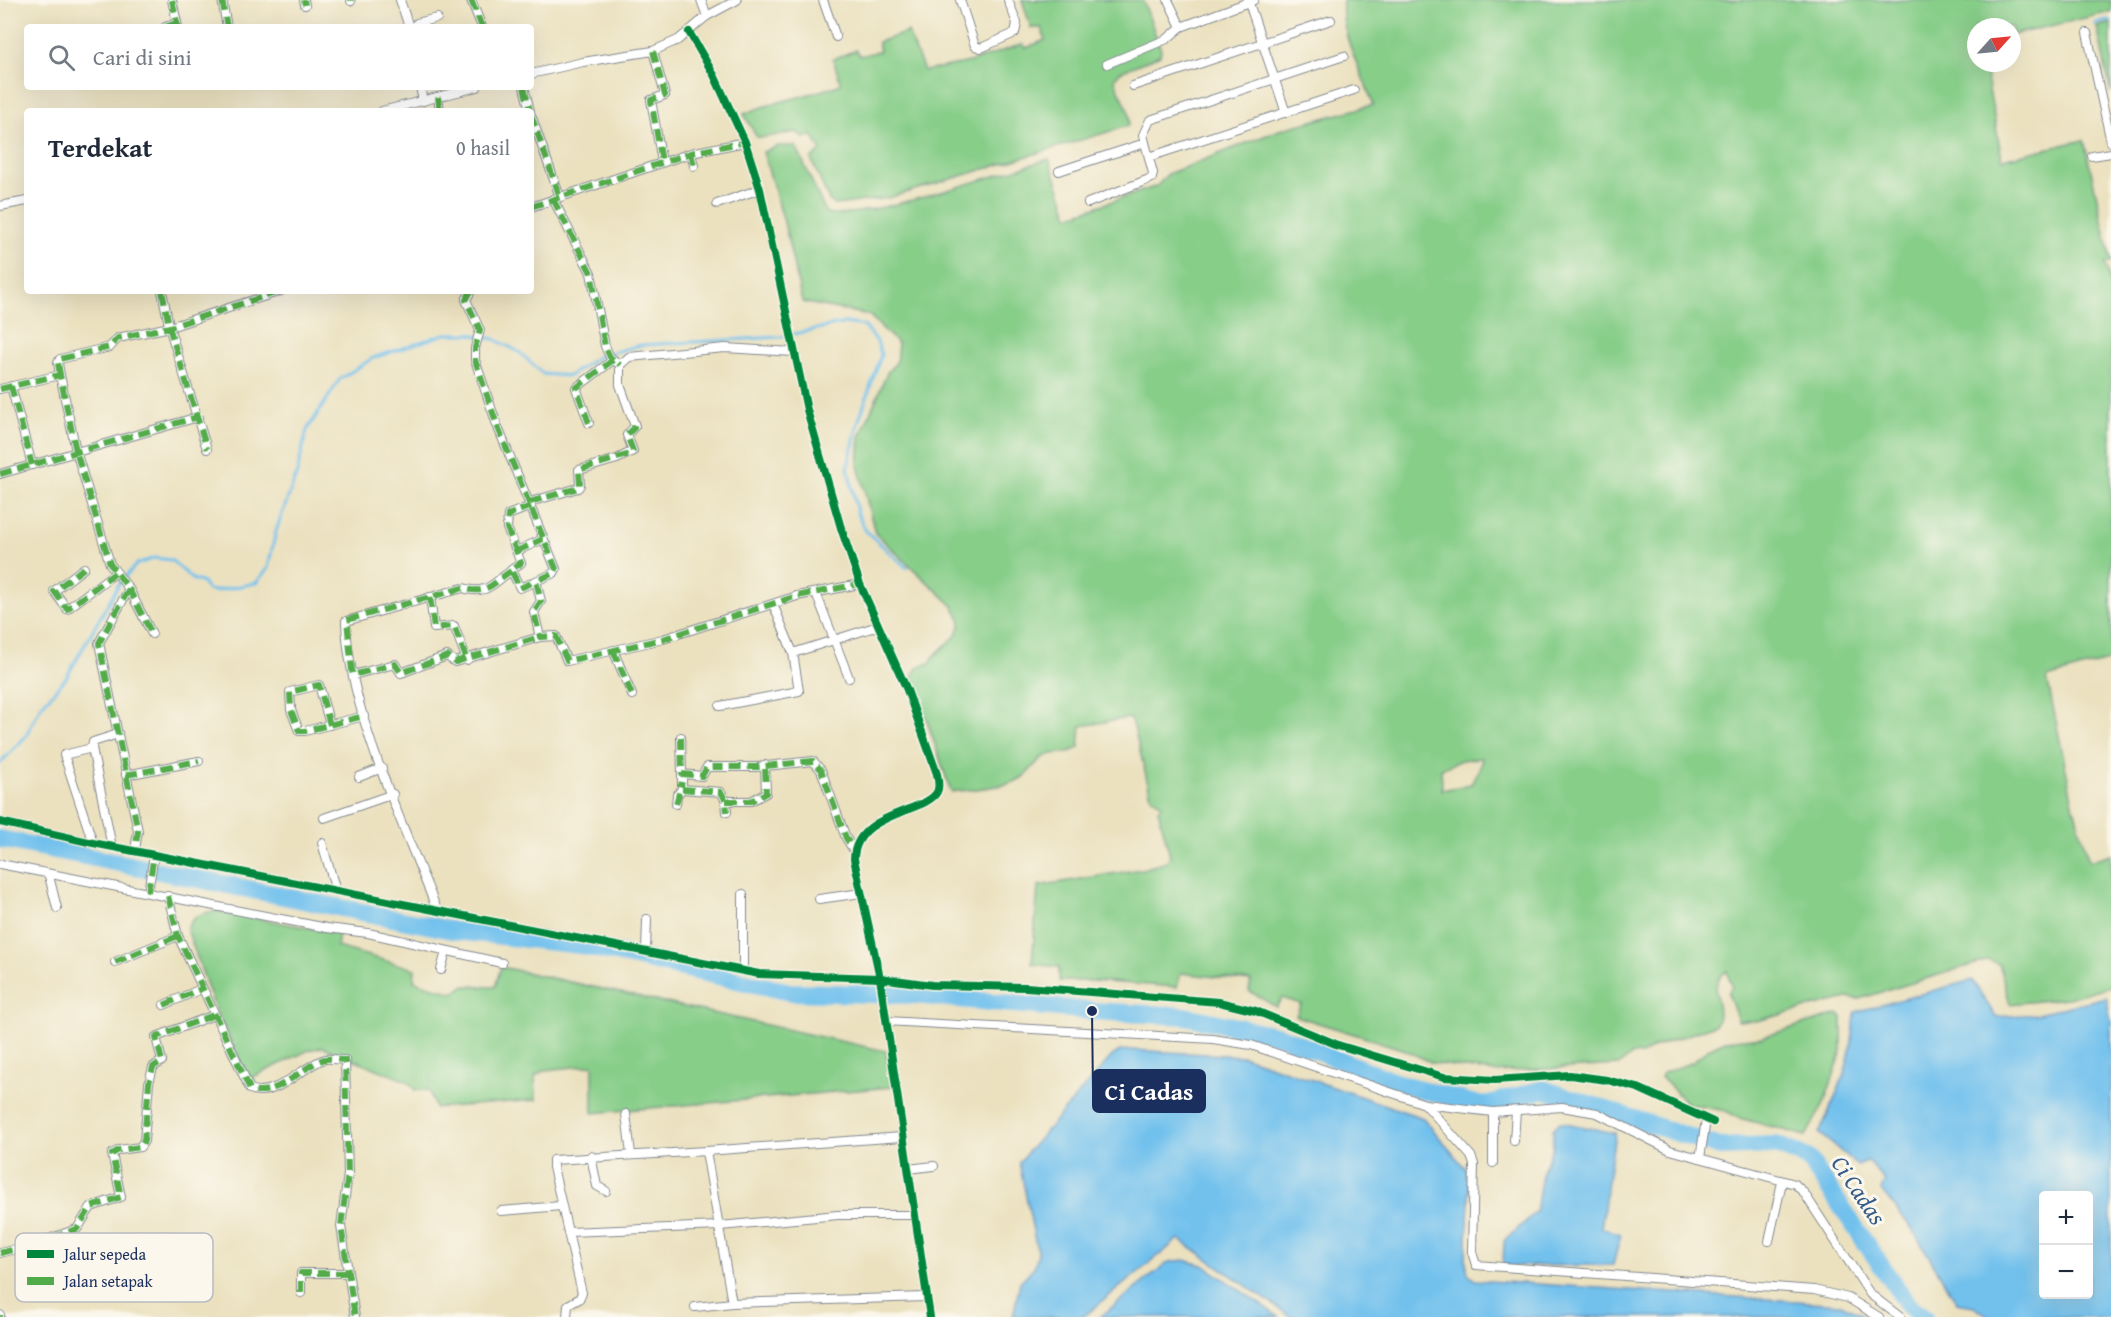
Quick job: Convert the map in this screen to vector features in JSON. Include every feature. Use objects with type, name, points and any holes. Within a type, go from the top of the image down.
[{"type":"street","points":[[172,0],[177,24]]},
{"type":"street","points":[[222,0],[226,24]]},
{"type":"street","points":[[400,0],[409,24]]},
{"type":"street","points":[[471,0],[481,24]]},
{"type":"street","points":[[701,0],[708,16]]},
{"type":"street","points":[[534,73],[583,62],[654,51],[689,32],[708,16],[737,0]]},
{"type":"street","points":[[824,0],[836,38]]},
{"type":"street","points":[[960,0],[975,46],[981,48],[1015,33],[1017,23],[1008,0]]},
{"type":"street","points":[[1168,0],[1182,27]]},
{"type":"street","points":[[1107,64],[1167,39],[1182,27],[1250,0],[1286,112]]},
{"type":"street","points":[[415,24],[437,18]]},
{"type":"street","points":[[1133,86],[1331,20]]},
{"type":"street","points":[[689,32],[714,75],[744,142],[760,189],[807,410],[860,584],[908,690],[937,774],[939,788],[930,800],[887,817],[866,833],[854,850]]},
{"type":"street","points":[[2087,33],[2111,142]]},
{"type":"street","points":[[654,51],[665,95],[651,100],[662,162]]},
{"type":"street","points":[[1088,203],[1150,180],[1153,172],[1144,130],[1150,120],[1344,56]]},
{"type":"street","points":[[421,90],[423,101]]},
{"type":"street","points":[[396,108],[465,90]]},
{"type":"street","points":[[525,90],[529,108]]},
{"type":"street","points":[[1149,157],[1354,90]]},
{"type":"street","points":[[438,97],[440,108]]},
{"type":"street","points":[[437,910],[364,716],[349,657],[347,620],[464,588],[481,590],[500,581],[521,564],[507,528],[507,517],[530,504],[578,488],[580,485],[579,470],[633,452],[627,435],[635,426],[612,358],[591,273],[557,198],[534,126]]},
{"type":"street","points":[[534,206],[691,153],[744,142]]},
{"type":"street","points":[[1059,171],[1145,143]]},
{"type":"street","points":[[691,153],[694,166]]},
{"type":"street","points":[[2092,156],[2111,153]]},
{"type":"street","points":[[717,204],[760,189]]},
{"type":"street","points":[[0,206],[24,202]]},
{"type":"street","points":[[163,294],[170,327],[207,450]]},
{"type":"street","points":[[152,634],[128,588],[116,574],[76,451],[57,363],[60,359],[110,347],[118,338],[170,327],[272,294]]},
{"type":"street","points":[[469,294],[466,300],[480,333],[474,354],[482,381],[497,425],[556,571],[519,588],[511,571]]},
{"type":"street","points":[[589,423],[576,388],[612,358],[725,348],[794,350]]},
{"type":"street","points":[[0,389],[60,375]]},
{"type":"street","points":[[10,386],[32,465]]},
{"type":"street","points":[[0,474],[198,417]]},
{"type":"street","points":[[516,550],[543,539]]},
{"type":"street","points":[[84,568],[54,591],[66,609],[116,574]]},
{"type":"street","points":[[536,582],[541,601],[534,612],[540,636]]},
{"type":"street","points":[[353,675],[395,664],[400,673],[447,656],[455,662],[467,660],[540,636],[556,636],[567,661],[663,639],[773,604],[860,584]]},
{"type":"street","points":[[128,588],[99,641],[138,831],[135,850]]},
{"type":"street","points":[[816,593],[849,678]]},
{"type":"street","points":[[430,597],[434,628],[454,626],[467,660]]},
{"type":"street","points":[[720,706],[799,692],[793,653],[773,604]]},
{"type":"street","points":[[793,653],[878,626]]},
{"type":"street","points":[[613,650],[632,695]]},
{"type":"street","points":[[330,725],[319,685],[290,692],[291,710],[299,731],[330,725],[364,716]]},
{"type":"street","points":[[112,847],[92,748],[93,742],[118,734]]},
{"type":"street","points":[[676,804],[677,795],[682,789],[681,737]]},
{"type":"street","points":[[92,748],[64,755],[93,843]]},
{"type":"street","points":[[682,774],[702,776],[706,768],[810,760],[816,763],[846,838],[854,850],[880,981],[930,1317]]},
{"type":"street","points":[[126,775],[199,761]]},
{"type":"street","points":[[726,801],[751,801],[766,793],[765,765]]},
{"type":"street","points":[[358,777],[382,768]]},
{"type":"street","points":[[682,789],[719,791],[726,801],[727,812]]},
{"type":"street","points":[[324,818],[393,794]]},
{"type":"street","points":[[0,822],[135,850],[153,857],[759,974],[932,985],[1026,987],[1219,1002],[1256,1011],[1338,1045],[1444,1077],[1496,1080],[1570,1075],[1607,1080],[1653,1094],[1710,1121],[1703,1139],[1701,1154]]},
{"type":"street","points":[[322,843],[336,891]]},
{"type":"street","points":[[149,889],[153,857]]},
{"type":"street","points":[[0,864],[49,876],[149,889],[168,896],[327,928],[368,933],[501,963]]},
{"type":"street","points":[[49,876],[57,908]]},
{"type":"street","points":[[819,899],[862,893]]},
{"type":"street","points":[[743,894],[743,970]]},
{"type":"street","points":[[168,896],[178,936],[201,989],[253,1090],[274,1087],[326,1059],[345,1060],[348,1174],[341,1226],[346,1273],[355,1317]]},
{"type":"street","points":[[645,951],[647,919]]},
{"type":"street","points":[[115,962],[178,936]]},
{"type":"street","points":[[441,970],[446,951]]},
{"type":"street","points":[[164,1005],[201,989]]},
{"type":"street","points":[[66,1233],[77,1229],[91,1207],[121,1197],[112,1154],[119,1150],[140,1147],[144,1140],[148,1083],[153,1067],[162,1061],[156,1037],[214,1015]]},
{"type":"street","points":[[885,1019],[1206,1038],[1237,1042],[1425,1104],[1493,1112],[1562,1107],[1597,1113],[1617,1120],[1651,1142],[1701,1154],[1801,1189],[1870,1294],[1900,1317]]},
{"type":"street","points":[[1425,1104],[1471,1156],[1474,1164],[1472,1252],[1476,1265],[1814,1290],[1848,1298],[1879,1317]]},
{"type":"street","points":[[1514,1141],[1516,1111]]},
{"type":"street","points":[[1493,1112],[1493,1163]]},
{"type":"street","points":[[626,1114],[631,1154]]},
{"type":"street","points":[[567,1317],[568,1305],[579,1299],[582,1293],[552,1162],[556,1159],[902,1137]]},
{"type":"street","points":[[706,1151],[732,1303]]},
{"type":"street","points":[[591,1156],[597,1185],[606,1191]]},
{"type":"street","points":[[908,1169],[934,1166]]},
{"type":"street","points":[[1769,1241],[1782,1182]]},
{"type":"street","points":[[501,1211],[561,1206]]},
{"type":"street","points":[[568,1232],[720,1226],[838,1215],[914,1215]]},
{"type":"street","points":[[0,1253],[15,1249]]},
{"type":"street","points":[[301,1293],[301,1272],[346,1273]]},
{"type":"street","points":[[695,1307],[732,1303],[927,1296]]},
{"type":"green space","points":[[1022,0],[1143,0],[1161,50],[1160,55],[1120,72],[1115,78],[1129,114],[1128,126],[888,198],[835,205],[829,200],[811,159],[821,151],[812,135],[804,138],[796,132],[760,138],[756,136],[744,114],[841,84],[833,59],[856,50],[860,56],[880,51],[878,42],[908,32],[924,71],[970,62],[1023,44],[1026,48],[1045,40],[1042,28],[1031,28]]},
{"type":"green space","points":[[1343,0],[2111,0],[2111,12],[2021,33],[2021,18],[1967,18],[1967,72],[1986,72],[2002,159],[2084,140],[2111,260],[2105,264],[2111,289],[2111,660],[2047,678],[2074,808],[2089,861],[2111,854],[2111,986],[2068,998],[2010,1004],[1999,964],[1988,960],[1859,999],[1847,998],[1756,1021],[1738,1021],[1728,993],[1732,986],[1727,971],[1720,977],[1717,984],[1719,1012],[1715,1025],[1654,1047],[1641,1055],[1633,1054],[1619,1065],[1494,1072],[1433,1063],[1402,1049],[1296,1016],[1301,1004],[1282,998],[1276,1007],[1249,991],[1251,981],[1181,973],[1177,987],[1059,981],[1059,967],[1032,964],[1038,886],[1142,869],[1167,862],[1170,856],[1158,809],[1162,805],[1151,796],[1134,727],[1129,718],[1081,726],[1079,747],[1073,751],[1044,757],[1024,776],[1013,782],[951,792],[912,676],[917,668],[930,663],[933,657],[953,638],[960,627],[960,620],[954,607],[875,533],[858,465],[860,437],[888,371],[896,363],[898,344],[869,315],[802,302],[784,222],[763,152],[778,146],[796,146],[826,213],[844,214],[900,203],[1049,159],[1069,216],[1157,186],[1168,174],[1282,129],[1373,105],[1345,27]],"holes":[[[1482,758],[1479,771],[1471,784],[1442,790],[1441,769],[1461,760]]]},
{"type":"green space","points":[[2111,23],[2111,93],[2097,27]]},
{"type":"green space","points":[[215,911],[339,933],[337,947],[415,969],[414,981],[453,993],[464,986],[495,987],[501,967],[886,1051],[892,1087],[593,1113],[593,1065],[545,1070],[535,1076],[536,1100],[435,1108],[429,1090],[415,1090],[409,1082],[323,1047],[309,1050],[249,1079],[217,1014],[187,929],[198,916]]},
{"type":"green space","points":[[1838,1014],[1842,1017],[1842,1050],[1824,1103],[1806,1136],[1739,1118],[1726,1111],[1688,1104],[1661,1077],[1663,1073],[1693,1062],[1708,1049],[1725,1041],[1762,1037]]},
{"type":"water","points":[[1972,980],[1996,1017],[2038,1014],[2106,997],[2111,1020],[2111,1317],[1990,1317],[1974,1306],[1957,1303],[1913,1230],[1881,1190],[1885,1181],[1868,1161],[1857,1165],[1819,1133],[1839,1089],[1854,1030],[1855,1012]]},
{"type":"water","points":[[1120,1051],[1243,1056],[1423,1118],[1466,1169],[1470,1181],[1466,1260],[1468,1274],[1475,1280],[1841,1304],[1868,1317],[1291,1317],[1179,1239],[1083,1317],[1013,1317],[1020,1282],[1034,1267],[1038,1255],[1019,1162],[1112,1056]]},
{"type":"water","points":[[1560,1122],[1615,1133],[1601,1228],[1621,1234],[1613,1265],[1503,1266],[1504,1241],[1536,1212],[1542,1174],[1553,1146],[1553,1129]]},
{"type":"water","points":[[1184,1260],[1203,1265],[1279,1317],[1100,1317],[1169,1262]]},
{"type":"waterway","points":[[2095,24],[2111,20]]},
{"type":"waterway","points":[[0,763],[26,736],[41,706],[66,678],[119,584],[137,564],[155,558],[171,560],[192,579],[203,583],[207,590],[215,591],[256,583],[268,568],[276,531],[297,473],[307,430],[340,379],[373,358],[445,334],[470,334],[494,339],[519,352],[543,374],[569,376],[599,356],[641,345],[780,337],[845,323],[864,326],[877,341],[881,355],[858,423],[848,467],[857,513],[866,531],[907,568]]},
{"type":"waterway","name":"Ci Cadas","points":[[0,839],[456,931],[580,945],[790,992],[913,995],[1092,1011],[1185,1016],[1280,1036],[1395,1082],[1482,1106],[1543,1089],[1720,1147],[1776,1145],[1808,1158],[1908,1305],[1924,1317]]},
{"type":"marked path","points":[[172,0],[177,24]]},
{"type":"marked path","points":[[222,0],[226,24]]},
{"type":"marked path","points":[[304,0],[305,5]]},
{"type":"marked path","points":[[471,0],[481,24]]},
{"type":"marked path","points":[[653,51],[665,95],[651,100],[662,162]]},
{"type":"marked path","points":[[525,90],[529,108]]},
{"type":"marked path","points":[[438,97],[440,108]]},
{"type":"marked path","points":[[534,123],[560,197]]},
{"type":"marked path","points":[[534,206],[691,153],[745,142]]},
{"type":"marked path","points":[[691,153],[694,166]]},
{"type":"marked path","points":[[553,199],[591,273],[605,346],[610,357],[620,365]]},
{"type":"marked path","points":[[163,294],[170,330],[207,449]]},
{"type":"marked path","points":[[60,375],[58,363],[60,359],[110,347],[118,338],[170,327],[272,294]]},
{"type":"marked path","points":[[469,294],[466,300],[480,330],[475,348],[475,360],[497,425],[556,569],[554,573],[536,581],[541,601],[534,612],[540,637],[556,636],[567,661],[663,639],[797,596],[860,584]]},
{"type":"marked path","points":[[589,423],[576,388],[613,360]]},
{"type":"marked path","points":[[0,389],[60,375],[76,451],[110,564],[129,589],[152,634]]},
{"type":"marked path","points":[[11,386],[32,465]]},
{"type":"marked path","points":[[0,474],[198,417]]},
{"type":"marked path","points":[[530,502],[578,488],[580,485],[579,470],[630,454],[633,451],[627,435],[634,428],[634,423]]},
{"type":"marked path","points":[[531,506],[508,515],[507,528],[521,563],[511,570],[520,588],[536,581]]},
{"type":"marked path","points":[[517,551],[543,539]]},
{"type":"marked path","points":[[84,568],[54,591],[67,609],[115,573]]},
{"type":"marked path","points":[[511,571],[484,589],[463,588],[347,620],[353,675],[395,664],[401,673],[448,656],[455,662],[540,637]]},
{"type":"marked path","points":[[129,589],[99,643],[138,831],[135,850]]},
{"type":"marked path","points":[[430,597],[434,628],[454,626],[467,660]]},
{"type":"marked path","points":[[613,650],[632,695]]},
{"type":"marked path","points":[[330,725],[319,685],[290,692],[291,710],[299,731],[305,731],[364,716]]},
{"type":"marked path","points":[[681,737],[682,774],[702,776],[707,767],[757,767],[813,761],[821,770],[846,838],[854,851]]},
{"type":"marked path","points":[[126,775],[199,761]]},
{"type":"marked path","points":[[726,801],[751,801],[766,793],[765,765]]},
{"type":"marked path","points":[[676,804],[682,782]]},
{"type":"marked path","points":[[682,789],[721,792],[726,801],[727,812]]},
{"type":"marked path","points":[[148,892],[154,855]]},
{"type":"marked path","points":[[168,896],[178,936],[250,1089],[269,1090],[325,1059],[345,1060],[348,1174],[341,1226],[355,1317]]},
{"type":"marked path","points":[[115,962],[178,936]]},
{"type":"marked path","points":[[164,1005],[201,989]]},
{"type":"marked path","points":[[66,1233],[77,1229],[91,1207],[121,1197],[112,1154],[119,1150],[140,1147],[144,1141],[149,1083],[153,1067],[162,1061],[156,1037],[214,1015]]},
{"type":"marked path","points":[[0,1253],[15,1249]]},
{"type":"marked path","points":[[301,1293],[301,1273],[346,1273]]},
{"type":"cycle path","points":[[689,32],[714,75],[745,142],[760,189],[807,410],[841,528],[860,584],[907,690],[937,774],[937,792],[920,805],[892,816],[866,832],[857,843],[854,859],[880,978],[930,1317]]},
{"type":"cycle path","points":[[0,822],[93,843],[759,974],[880,978],[932,985],[1026,987],[1219,1002],[1256,1011],[1338,1045],[1444,1077],[1495,1080],[1570,1075],[1607,1080],[1638,1088],[1713,1122]]},
{"type":"place","name":"Ci Cadas","points":[[1092,1011]]}]
